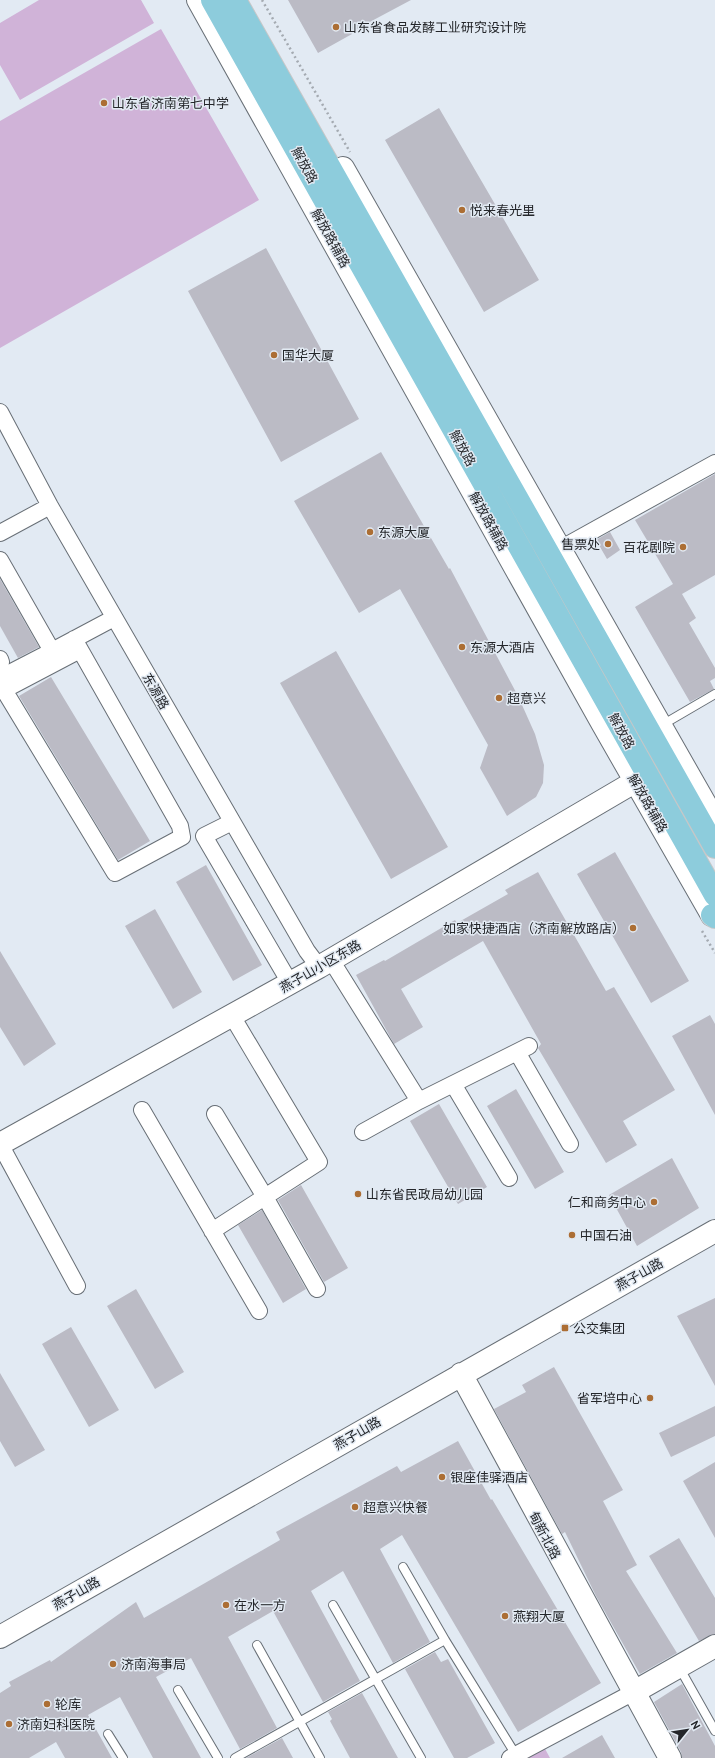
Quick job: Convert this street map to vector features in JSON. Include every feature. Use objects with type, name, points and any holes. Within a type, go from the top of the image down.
[{"type":"main road","name":"解放路","points":[[212,0],[714,909]]},
{"type":"main road","name":"解放路","points":[[235,0],[715,847]]},
{"type":"street","name":"解放路辅路","points":[[198,0],[636,781],[714,909]]},
{"type":"street","points":[[247,0],[661,726],[712,808]]},
{"type":"street","name":"东源路","points":[[0,412],[50,506],[307,951],[325,963],[418,1101]]},
{"type":"street","points":[[560,549],[715,463]]},
{"type":"street","points":[[0,533],[50,506]]},
{"type":"street","points":[[0,560],[52,651]]},
{"type":"street","points":[[77,644],[180,826],[182,837],[115,873],[4,690],[77,644],[114,618]]},
{"type":"street","points":[[0,666],[77,644]]},
{"type":"street","name":"燕子山小区东路","points":[[0,1144],[290,983],[636,781]]},
{"type":"street","points":[[232,822],[204,836],[290,983]]},
{"type":"street","points":[[212,1231],[319,1162],[232,1016]]},
{"type":"street","points":[[363,1132],[418,1101],[523,1049],[570,1144]]},
{"type":"street","points":[[453,1084],[510,1178]]},
{"type":"street","points":[[142,1110],[259,1311]]},
{"type":"street","points":[[216,1114],[266,1197],[317,1289]]},
{"type":"street","points":[[0,1144],[76,1286]]},
{"type":"street","name":"燕子山路","points":[[0,1645],[715,1231]]},
{"type":"street","name":"燕子山路","points":[[0,1637],[461,1378],[715,1240]]},
{"type":"street","name":"甸新北路","points":[[461,1378],[628,1690],[634,1692],[670,1758]]},
{"type":"street","points":[[513,1756],[634,1692],[715,1646]]},
{"type":"lane","points":[[661,726],[715,694]]},
{"type":"lane","points":[[403,1567],[513,1756]]},
{"type":"lane","points":[[333,1605],[420,1758]]},
{"type":"lane","points":[[235,1758],[445,1640]]},
{"type":"lane","points":[[257,1645],[320,1758]]},
{"type":"lane","points":[[678,1667],[715,1731]]},
{"type":"lane","points":[[178,1690],[218,1758]]},
{"type":"lane","points":[[108,1734],[123,1758]]},
{"type":"shaded area","points":[[39,0],[141,0],[154,23],[20,100],[0,65],[0,23]]},
{"type":"shaded area","name":"山东省济南第七中学","points":[[161,29],[259,200],[0,348],[0,121]]},
{"type":"shaded area","points":[[544,1747],[550,1758],[525,1758]]},
{"type":"building","name":"山东省食品发酵工业研究设计院","points":[[288,0],[411,0],[351,32],[352,34],[318,53]]},
{"type":"building","name":"悦来春光里","points":[[439,108],[539,280],[484,312],[385,140]]},
{"type":"building","name":"国华大厦","points":[[266,248],[359,419],[281,462],[188,291]]},
{"type":"building","points":[[381,452],[449,569],[450,568],[518,696],[535,734],[544,765],[543,783],[536,797],[507,816],[480,768],[488,745],[400,589],[359,613],[294,501]]},
{"type":"building","points":[[715,474],[715,575],[682,594],[696,618],[689,623],[715,668],[715,678],[710,681],[714,689],[690,702],[635,607],[673,584],[635,520]]},
{"type":"building","name":"售票处","points":[[610,532],[620,550],[607,559],[596,540]]},
{"type":"building","points":[[0,579],[39,647],[18,658],[0,626]]},
{"type":"building","points":[[336,651],[448,847],[391,879],[280,683]]},
{"type":"building","points":[[51,677],[150,841],[118,860],[19,696]]},
{"type":"building","name":"如家快捷酒店（济南解放路店）","points":[[615,852],[689,981],[651,1003],[577,874]]},
{"type":"building","points":[[206,865],[262,965],[233,981],[176,882]]},
{"type":"building","points":[[538,872],[606,991],[614,987],[675,1090],[623,1121],[637,1145],[606,1163],[538,1048],[541,1044],[483,941],[401,989],[423,1027],[394,1044],[356,975],[384,960],[385,961],[455,920],[457,923],[508,894],[505,890]]},
{"type":"building","points":[[155,909],[202,992],[173,1009],[125,926]]},
{"type":"building","points":[[0,951],[56,1044],[24,1066],[0,1027]]},
{"type":"building","points":[[710,1015],[715,1024],[715,1115],[672,1036]]},
{"type":"building","points":[[516,1089],[564,1172],[535,1189],[487,1106]]},
{"type":"building","points":[[439,1104],[487,1187],[458,1204],[410,1121]]},
{"type":"building","name":"仁和商务中心","points":[[672,1158],[699,1208],[637,1246],[609,1195]]},
{"type":"building","points":[[301,1185],[348,1268],[324,1282],[278,1200]]},
{"type":"building","points":[[262,1210],[306,1289],[283,1303],[238,1225]]},
{"type":"building","points":[[136,1289],[184,1372],[155,1389],[107,1306]]},
{"type":"building","points":[[715,1298],[715,1386],[677,1316]]},
{"type":"building","points":[[71,1327],[119,1410],[89,1427],[42,1344]]},
{"type":"building","points":[[554,1367],[623,1490],[603,1501],[637,1565],[626,1571],[677,1653],[640,1674],[596,1596],[565,1532],[562,1534],[494,1409],[526,1392],[522,1385]]},
{"type":"building","points":[[0,1373],[45,1450],[15,1467],[0,1441]]},
{"type":"building","points":[[715,1406],[715,1436],[671,1457],[659,1433]]},
{"type":"building","points":[[458,1441],[491,1500],[492,1499],[601,1683],[518,1732],[402,1535],[380,1549],[430,1642],[393,1663],[343,1571],[311,1591],[360,1681],[323,1702],[273,1611],[228,1637],[277,1728],[240,1749],[191,1658],[156,1677],[201,1758],[153,1758],[120,1697],[88,1715],[112,1758],[65,1758],[56,1742],[29,1758],[0,1758],[0,1693],[11,1686],[9,1682],[50,1660],[51,1662],[136,1602],[144,1618],[280,1540],[276,1532],[397,1466],[401,1472]]},
{"type":"building","points":[[715,1462],[715,1538],[683,1481]]},
{"type":"building","points":[[679,1538],[715,1598],[715,1634],[699,1641],[649,1556]]},
{"type":"building","points":[[435,1652],[441,1662],[448,1659],[495,1743],[467,1758],[454,1758],[405,1669]]},
{"type":"building","points":[[682,1684],[715,1746],[715,1758],[682,1758],[681,1752],[654,1702]]},
{"type":"building","points":[[362,1693],[398,1758],[350,1758],[330,1721],[332,1719],[328,1712]]},
{"type":"building","points":[[602,1735],[615,1758],[562,1758]]},
{"type":"building","points":[[282,1738],[293,1758],[246,1758]]},
{"type":"place","name":"山东省食品发酵工业研究设计院","points":[[336,27]]},
{"type":"place","name":"山东省济南第七中学","points":[[104,103]]},
{"type":"place","name":"悦来春光里","points":[[462,210]]},
{"type":"place","name":"国华大厦","points":[[274,355]]},
{"type":"place","name":"东源大厦","points":[[370,532]]},
{"type":"place","name":"售票处","points":[[608,544]]},
{"type":"place","name":"百花剧院","points":[[683,547]]},
{"type":"place","name":"东源大酒店","points":[[462,647]]},
{"type":"place","name":"超意兴","points":[[499,698]]},
{"type":"place","name":"如家快捷酒店（济南解放路店）","points":[[633,928]]},
{"type":"place","name":"山东省民政局幼儿园","points":[[358,1194]]},
{"type":"place","name":"仁和商务中心","points":[[654,1202]]},
{"type":"place","name":"中国石油","points":[[572,1235]]},
{"type":"place","name":"公交集团","points":[[565,1328]]},
{"type":"place","name":"省军培中心","points":[[650,1398]]},
{"type":"place","name":"银座佳驿酒店","points":[[442,1477]]},
{"type":"place","name":"超意兴快餐","points":[[355,1507]]},
{"type":"place","name":"在水一方","points":[[226,1605]]},
{"type":"place","name":"燕翔大厦","points":[[505,1616]]},
{"type":"place","name":"济南海事局","points":[[113,1664]]},
{"type":"place","name":"轮库","points":[[47,1704]]},
{"type":"place","name":"济南妇科医院","points":[[9,1724]]}]
